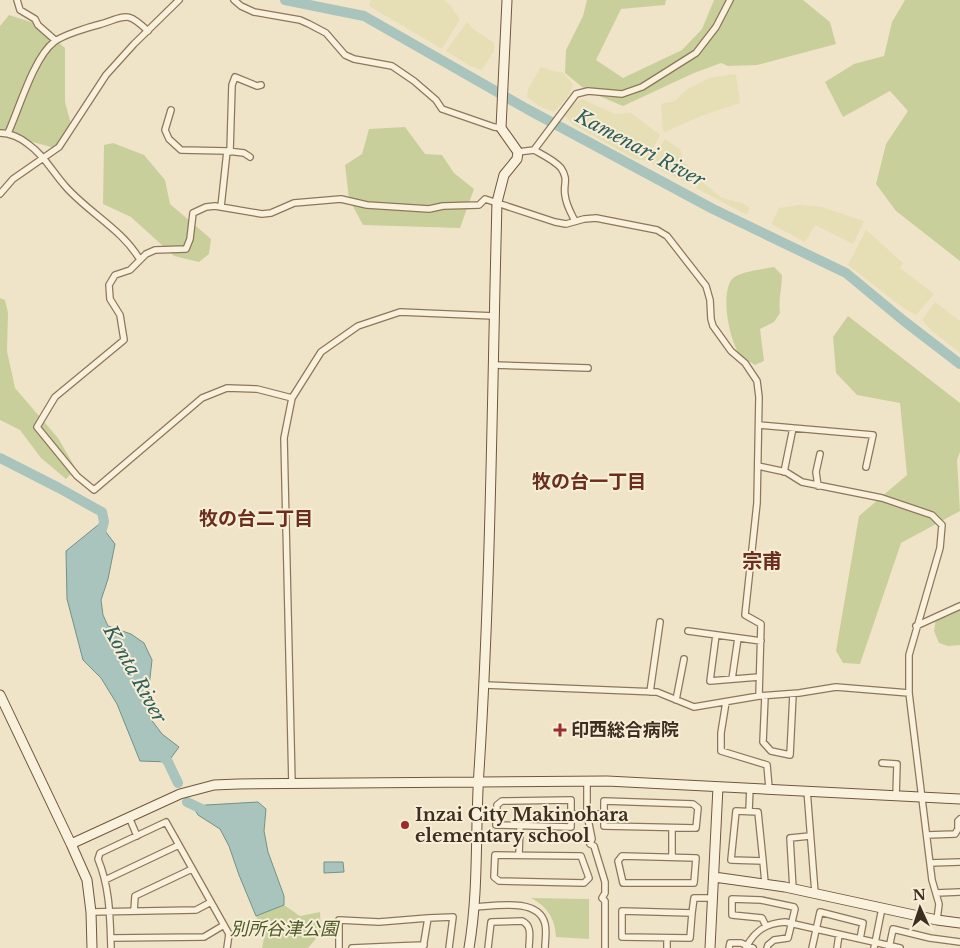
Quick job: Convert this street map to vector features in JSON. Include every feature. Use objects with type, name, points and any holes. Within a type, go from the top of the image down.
[{"type":"street","points":[[17,0],[20,10],[35,19],[38,25],[55,40]]},
{"type":"street","points":[[0,194],[13,179],[59,147],[106,76],[134,44],[179,0]]},
{"type":"street","points":[[234,0],[241,6],[254,12],[300,20],[309,24],[326,33],[345,55],[354,59],[392,66],[414,81],[436,100],[442,109],[501,128]]},
{"type":"street","points":[[469,948],[473,907],[478,783],[485,685],[497,202],[504,175],[517,159],[518,152],[501,128],[507,0]]},
{"type":"street","points":[[534,150],[576,94],[588,91],[622,94],[642,87],[696,53],[716,27],[730,0]]},
{"type":"street","points":[[8,133],[36,64],[55,40],[125,16],[134,18],[148,31]]},
{"type":"street","points":[[221,207],[229,152],[234,77],[261,86]]},
{"type":"street","points":[[171,110],[165,130],[169,139],[181,150],[244,153],[250,157]]},
{"type":"street","points":[[0,133],[8,133],[27,142],[44,157],[66,188],[122,238],[140,260]]},
{"type":"street","points":[[518,152],[534,150],[553,161],[561,169],[567,182],[564,193],[568,209],[575,221]]},
{"type":"street","points":[[292,398],[257,389],[227,388],[202,398],[94,490],[77,476],[37,427],[55,397],[124,340],[120,315],[110,299],[108,285],[116,275],[130,270],[146,254],[155,250],[186,250],[190,239],[193,213],[206,207],[221,207],[262,214],[278,211],[294,203],[341,199],[367,206],[429,209],[443,206],[479,205],[485,199],[566,224],[596,218],[658,230],[667,236],[706,286],[710,300],[713,326],[731,351],[745,363],[757,381],[757,503],[745,615],[761,624],[760,677],[763,742],[771,751],[790,755],[793,694]]},
{"type":"street","points":[[292,784],[284,438],[292,398],[321,352],[358,326],[400,312],[494,316]]},
{"type":"street","points":[[493,365],[588,368]]},
{"type":"street","points":[[758,425],[873,435],[866,467]]},
{"type":"street","points":[[784,472],[793,428]]},
{"type":"street","points":[[818,486],[816,472],[820,454]]},
{"type":"street","points":[[758,466],[784,472],[802,482],[882,498],[932,515],[942,525],[940,548],[909,655],[909,693],[932,880],[939,904],[937,920]]},
{"type":"street","points":[[916,626],[960,606]]},
{"type":"street","points":[[650,692],[660,622]]},
{"type":"street","points":[[688,631],[761,642]]},
{"type":"street","points":[[716,635],[710,681],[760,677]]},
{"type":"street","points":[[732,679],[738,638]]},
{"type":"street","points":[[676,700],[684,659]]},
{"type":"street","points":[[485,685],[657,692],[694,707],[836,687],[909,693]]},
{"type":"street","points":[[0,695],[71,844],[86,880],[91,912],[92,948]]},
{"type":"street","points":[[726,702],[721,733],[721,751],[767,765],[769,788]]},
{"type":"street","points":[[882,762],[897,764],[896,796]]},
{"type":"street","points":[[587,781],[587,814],[592,839],[597,842],[594,846],[605,882],[605,893],[610,897],[605,901],[605,948]]},
{"type":"street","points":[[71,844],[180,794],[214,786],[587,781],[769,788],[960,799]]},
{"type":"street","points":[[710,948],[718,787]]},
{"type":"street","points":[[749,811],[750,788]]},
{"type":"street","points":[[807,790],[815,893]]},
{"type":"street","points":[[571,800],[571,827],[520,826],[496,825],[497,805],[502,801],[571,800]]},
{"type":"street","points":[[604,801],[694,804],[698,808],[696,828],[604,826],[604,814],[604,801]]},
{"type":"street","points":[[763,861],[731,860],[736,811],[758,812],[763,861],[765,883]]},
{"type":"street","points":[[571,814],[604,814]]},
{"type":"street","points":[[129,817],[137,836]]},
{"type":"street","points":[[927,835],[958,834],[958,820],[960,819]]},
{"type":"street","points":[[111,948],[110,911],[105,880],[98,859],[100,853],[166,822],[229,934],[227,948]]},
{"type":"street","points":[[519,855],[520,826]]},
{"type":"street","points":[[672,828],[672,857]]},
{"type":"street","points":[[793,888],[790,838],[810,836]]},
{"type":"street","points":[[105,880],[179,845]]},
{"type":"street","points":[[495,855],[519,855],[580,856],[589,878],[584,883],[499,882],[494,877],[495,855]]},
{"type":"street","points":[[622,856],[672,857],[696,858],[694,883],[623,883],[618,861],[622,856]]},
{"type":"street","points":[[930,863],[960,862]]},
{"type":"street","points":[[134,911],[134,896],[192,869]]},
{"type":"street","points":[[714,877],[793,888],[937,920],[960,923]]},
{"type":"street","points":[[936,893],[960,892]]},
{"type":"street","points":[[692,912],[622,911],[622,937],[690,938],[694,898],[713,898]]},
{"type":"street","points":[[766,926],[762,918],[732,915],[732,899],[761,900],[794,907],[788,938],[774,940],[767,948]]},
{"type":"street","points":[[91,912],[196,910],[211,902]]},
{"type":"street","points":[[473,907],[523,906],[535,909],[545,923],[545,948]]},
{"type":"street","points":[[875,945],[882,908]]},
{"type":"street","points":[[812,948],[820,912],[863,923],[860,939]]},
{"type":"street","points":[[339,948],[339,920],[379,922],[453,917],[449,948]]},
{"type":"street","points":[[352,948],[423,946],[428,918]]},
{"type":"street","points":[[488,948],[491,922],[522,921],[526,922],[530,929],[529,948]]},
{"type":"street","points":[[730,948],[730,943],[740,943],[749,947],[757,931],[779,922],[792,922],[860,939],[875,945],[900,948]]},
{"type":"street","points":[[111,938],[204,937],[224,925]]},
{"type":"street","points":[[889,947],[893,929],[930,938],[960,942],[959,948]]},
{"type":"street","points":[[837,948],[840,934]]},
{"type":"street","points":[[666,948],[667,938]]},
{"type":"shaded area","points":[[371,0],[444,0],[460,19],[442,49],[369,6]]},
{"type":"shaded area","points":[[467,22],[473,29],[494,43],[494,51],[482,70],[470,66],[446,51]]},
{"type":"shaded area","points":[[541,67],[562,72],[573,86],[567,98],[554,112],[539,106],[527,97],[528,89]]},
{"type":"shaded area","points":[[736,75],[740,103],[701,116],[665,132],[663,130],[661,104],[675,101],[686,90],[710,78]]},
{"type":"shaded area","points":[[582,99],[615,114],[631,113],[660,135],[647,161],[635,159],[572,124],[565,116],[573,104]]},
{"type":"shaded area","points":[[665,139],[680,149],[684,162],[693,171],[687,183],[653,165],[654,157]]},
{"type":"shaded area","points":[[701,181],[722,198],[742,203],[750,208],[747,215],[696,188]]},
{"type":"shaded area","points":[[800,205],[822,207],[864,221],[853,244],[815,225],[805,242],[771,224],[779,208]]},
{"type":"shaded area","points":[[866,230],[903,263],[900,268],[934,294],[916,315],[902,307],[848,265]]},
{"type":"shaded area","points":[[935,302],[960,321],[960,353],[932,331],[922,320]]},
{"type":"green space","points":[[587,0],[666,0],[665,5],[621,9],[596,60],[623,78],[682,50],[702,29],[714,0],[803,0],[830,22],[836,44],[757,65],[728,66],[721,63],[694,73],[623,106],[587,91],[565,73],[566,50],[583,16]]},
{"type":"green space","points":[[905,0],[960,0],[960,261],[896,211],[876,184],[886,144],[908,111],[890,91],[843,117],[825,82],[854,64],[884,56],[892,22]]},
{"type":"green space","points":[[9,15],[34,23],[65,48],[65,102],[71,124],[62,150],[0,133],[0,26]]},
{"type":"green space","points":[[405,127],[425,154],[442,155],[454,173],[474,189],[460,228],[363,225],[349,199],[345,165],[362,154],[369,129]]},
{"type":"green space","points":[[113,143],[144,155],[165,180],[170,204],[211,239],[209,254],[199,262],[174,256],[131,217],[103,204],[104,145]]},
{"type":"green space","points":[[774,267],[782,275],[779,303],[780,313],[774,322],[760,329],[764,361],[755,365],[741,355],[735,346],[727,313],[727,290],[731,281],[740,274]]},
{"type":"green space","points":[[0,298],[5,300],[8,313],[7,351],[15,388],[58,438],[76,469],[66,479],[41,458],[20,430],[0,420]]},
{"type":"green space","points":[[848,316],[960,403],[960,452],[957,460],[960,511],[901,543],[860,664],[843,663],[836,651],[859,516],[907,475],[900,403],[857,395],[836,373],[833,337]]},
{"type":"green space","points":[[955,604],[960,604],[960,645],[948,646],[939,643],[934,631],[936,618]]},
{"type":"green space","points":[[531,898],[589,899],[589,939],[556,937],[550,914],[542,905]]},
{"type":"green space","name":"別所谷津公園","points":[[284,905],[300,916],[320,912],[321,933],[308,948],[262,948],[265,933],[256,916]]},
{"type":"water","points":[[98,525],[102,527],[115,544],[108,579],[101,600],[103,615],[108,626],[131,634],[144,643],[152,660],[149,687],[150,718],[162,734],[179,747],[168,762],[140,761],[117,704],[101,678],[83,660],[67,599],[66,551]]},
{"type":"water","points":[[258,802],[266,809],[264,831],[268,852],[284,896],[284,905],[256,916],[229,846],[220,829],[198,815],[195,810],[196,807],[206,805]]},
{"type":"water","points":[[324,862],[343,862],[344,872],[324,873]]},
{"type":"waterway","name":"Kamenari River","points":[[285,0],[364,16],[527,109],[713,209],[846,273],[960,364]]},
{"type":"waterway","name":"Konta River","points":[[0,458],[102,512],[104,522],[99,539]]},
{"type":"waterway","name":"Konta River","points":[[159,752],[168,762],[178,783]]},
{"type":"waterway","name":"Konta River","points":[[187,802],[208,812]]},
{"type":"place","name":"印西総合病院","points":[[560,730]]},
{"type":"place","name":"Inzai City Makinohara elementary school","points":[[405,825]]},
{"type":"district","name":"牧の台一丁目","points":[[589,481]]},
{"type":"district","name":"牧の台二丁目","points":[[256,518]]},
{"type":"district","name":"宗甫","points":[[762,561]]}]
